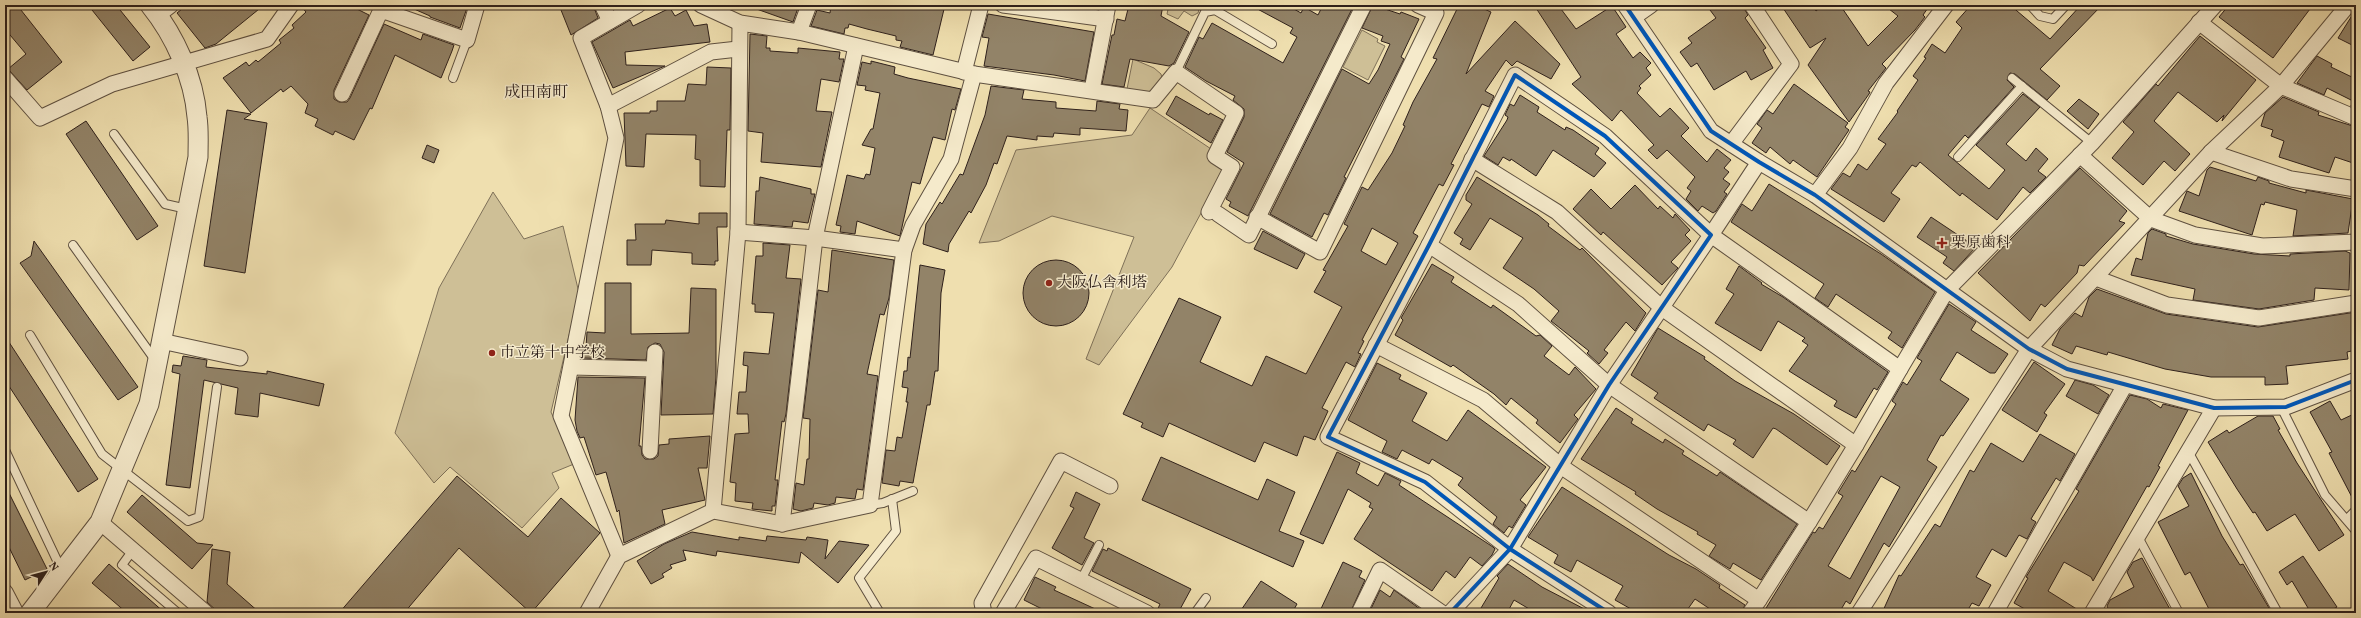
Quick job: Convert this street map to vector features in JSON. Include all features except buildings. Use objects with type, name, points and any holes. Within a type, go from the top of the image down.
[{"type":"street","points":[[5,78],[40,118],[112,84],[267,39],[291,5]]},
{"type":"street","points":[[342,94],[381,10],[467,40],[477,5]]},
{"type":"street","points":[[602,5],[610,21]]},
{"type":"street","points":[[619,556],[561,416],[616,138],[608,106],[581,38],[638,5]]},
{"type":"street","points":[[701,5],[740,23],[799,32],[969,73],[1153,100],[1176,72],[1236,113],[1215,156],[1232,167],[1213,213],[1249,235],[1364,5]]},
{"type":"street","points":[[799,32],[809,5]]},
{"type":"street","points":[[587,613],[619,556],[713,511],[782,524],[870,505],[904,250],[913,224],[950,159],[969,73],[981,5]]},
{"type":"street","points":[[1003,5],[1107,12],[1092,90]]},
{"type":"street","points":[[1257,217],[1320,252],[1436,13],[1418,5]]},
{"type":"street","points":[[1651,5],[1629,11],[1711,131],[1759,162],[1815,195],[2029,349],[2067,369],[2214,408],[2286,407],[2356,380]]},
{"type":"street","points":[[1731,144],[1791,64],[1752,5]]},
{"type":"street","points":[[1815,195],[1850,148],[1886,83],[1946,5]]},
{"type":"street","points":[[1750,613],[1809,522],[1948,290],[2092,143],[2214,5]]},
{"type":"street","points":[[1858,613],[2029,349],[2212,152],[2280,86],[2348,5]]},
{"type":"street","points":[[30,613],[100,522],[123,471],[149,404],[198,158],[198,117],[189,81],[174,39],[160,8]]},
{"type":"street","points":[[2199,22],[2280,86],[2356,118]]},
{"type":"street","points":[[713,511],[738,232],[738,49],[740,23]]},
{"type":"street","points":[[782,524],[815,238],[856,46]]},
{"type":"street","points":[[608,106],[711,52],[738,49]]},
{"type":"street","points":[[1609,613],[1510,549],[1425,482],[1328,437],[1429,245],[1515,76],[1605,136],[1711,235],[1900,368]]},
{"type":"street","points":[[2212,152],[2291,179],[2356,189]]},
{"type":"street","points":[[2080,155],[2151,219],[2195,235],[2262,246],[2356,242]]},
{"type":"street","points":[[1472,159],[1557,212],[1662,308],[1856,445]]},
{"type":"street","points":[[1450,613],[1510,549],[1562,467],[1609,385],[1759,162]]},
{"type":"street","points":[[738,232],[815,238],[904,250]]},
{"type":"street","points":[[1429,245],[1518,304],[1609,385],[1809,522]]},
{"type":"street","points":[[2096,278],[2167,305],[2259,318],[2356,303]]},
{"type":"street","points":[[161,341],[240,358]]},
{"type":"street","points":[[1376,345],[1483,400],[1562,467],[1759,600]]},
{"type":"street","points":[[650,451],[655,352]]},
{"type":"street","points":[[572,366],[654,369]]},
{"type":"street","points":[[1995,613],[2125,385]]},
{"type":"street","points":[[2092,613],[2137,535],[2189,453],[2214,408]]},
{"type":"street","points":[[984,613],[982,603],[1061,461],[1110,486]]},
{"type":"street","points":[[100,522],[206,613]]},
{"type":"street","points":[[1003,613],[1036,558],[1147,613]]},
{"type":"street","points":[[1359,613],[1380,570],[1442,613]]},
{"type":"street","points":[[5,592],[16,613]]},
{"type":"lane","points":[[2030,5],[2040,16],[2053,19],[2066,5]]},
{"type":"lane","points":[[1176,72],[1205,12],[1215,10],[1272,44]]},
{"type":"lane","points":[[453,78],[467,40]]},
{"type":"lane","points":[[2012,78],[2092,143]]},
{"type":"lane","points":[[1958,157],[2022,86]]},
{"type":"lane","points":[[114,134],[165,204],[188,208]]},
{"type":"lane","points":[[73,245],[157,363]]},
{"type":"lane","points":[[30,335],[102,454],[188,521],[199,517],[217,387]]},
{"type":"lane","points":[[2281,407],[2325,494],[2356,531]]},
{"type":"lane","points":[[5,450],[62,571]]},
{"type":"lane","points":[[2189,453],[2278,613]]},
{"type":"lane","points":[[870,505],[892,500],[913,491]]},
{"type":"lane","points":[[880,613],[859,578],[896,531],[892,500]]},
{"type":"lane","points":[[2347,519],[2356,510]]},
{"type":"lane","points":[[2137,535],[2179,613]]},
{"type":"lane","points":[[1081,580],[1099,545]]},
{"type":"lane","points":[[133,550],[122,565],[178,613]]},
{"type":"lane","points":[[1195,613],[1206,598]]},
{"type":"shaded area","points":[[1169,5],[1200,6],[1198,13],[1192,16],[1184,11],[1178,19],[1167,14]]},
{"type":"shaded area","points":[[1362,30],[1378,39],[1377,42],[1385,46],[1368,80],[1343,67]]},
{"type":"shaded area","points":[[1133,59],[1154,68],[1161,74],[1163,83],[1152,93],[1127,89]]},
{"type":"shaded area","points":[[1150,108],[1229,161],[1172,267],[1099,365],[1086,359],[1134,237],[1052,216],[999,241],[979,243],[1016,150],[1132,135]]},
{"type":"shaded area","points":[[493,192],[524,239],[563,226],[579,293],[551,412],[574,464],[552,473],[559,488],[522,528],[450,467],[434,483],[395,433],[439,288]]},
{"type":"cycle path","points":[[1625,5],[1711,131],[1759,162],[1815,195],[2029,349],[2067,369],[2214,408],[2286,407],[2356,380]]},
{"type":"cycle path","points":[[1450,613],[1510,549],[1609,385],[1711,235],[1605,136],[1515,75],[1429,245],[1328,437],[1425,482],[1510,549],[1609,613]]},
{"type":"place","name":"栗原歯科","points":[[1942,243]]},
{"type":"place","name":"大阪仏舎利塔","points":[[1049,283]]},
{"type":"place","name":"市立第十中学校","points":[[492,353]]},
{"type":"district","name":"成田南町","points":[[536,93]]}]
